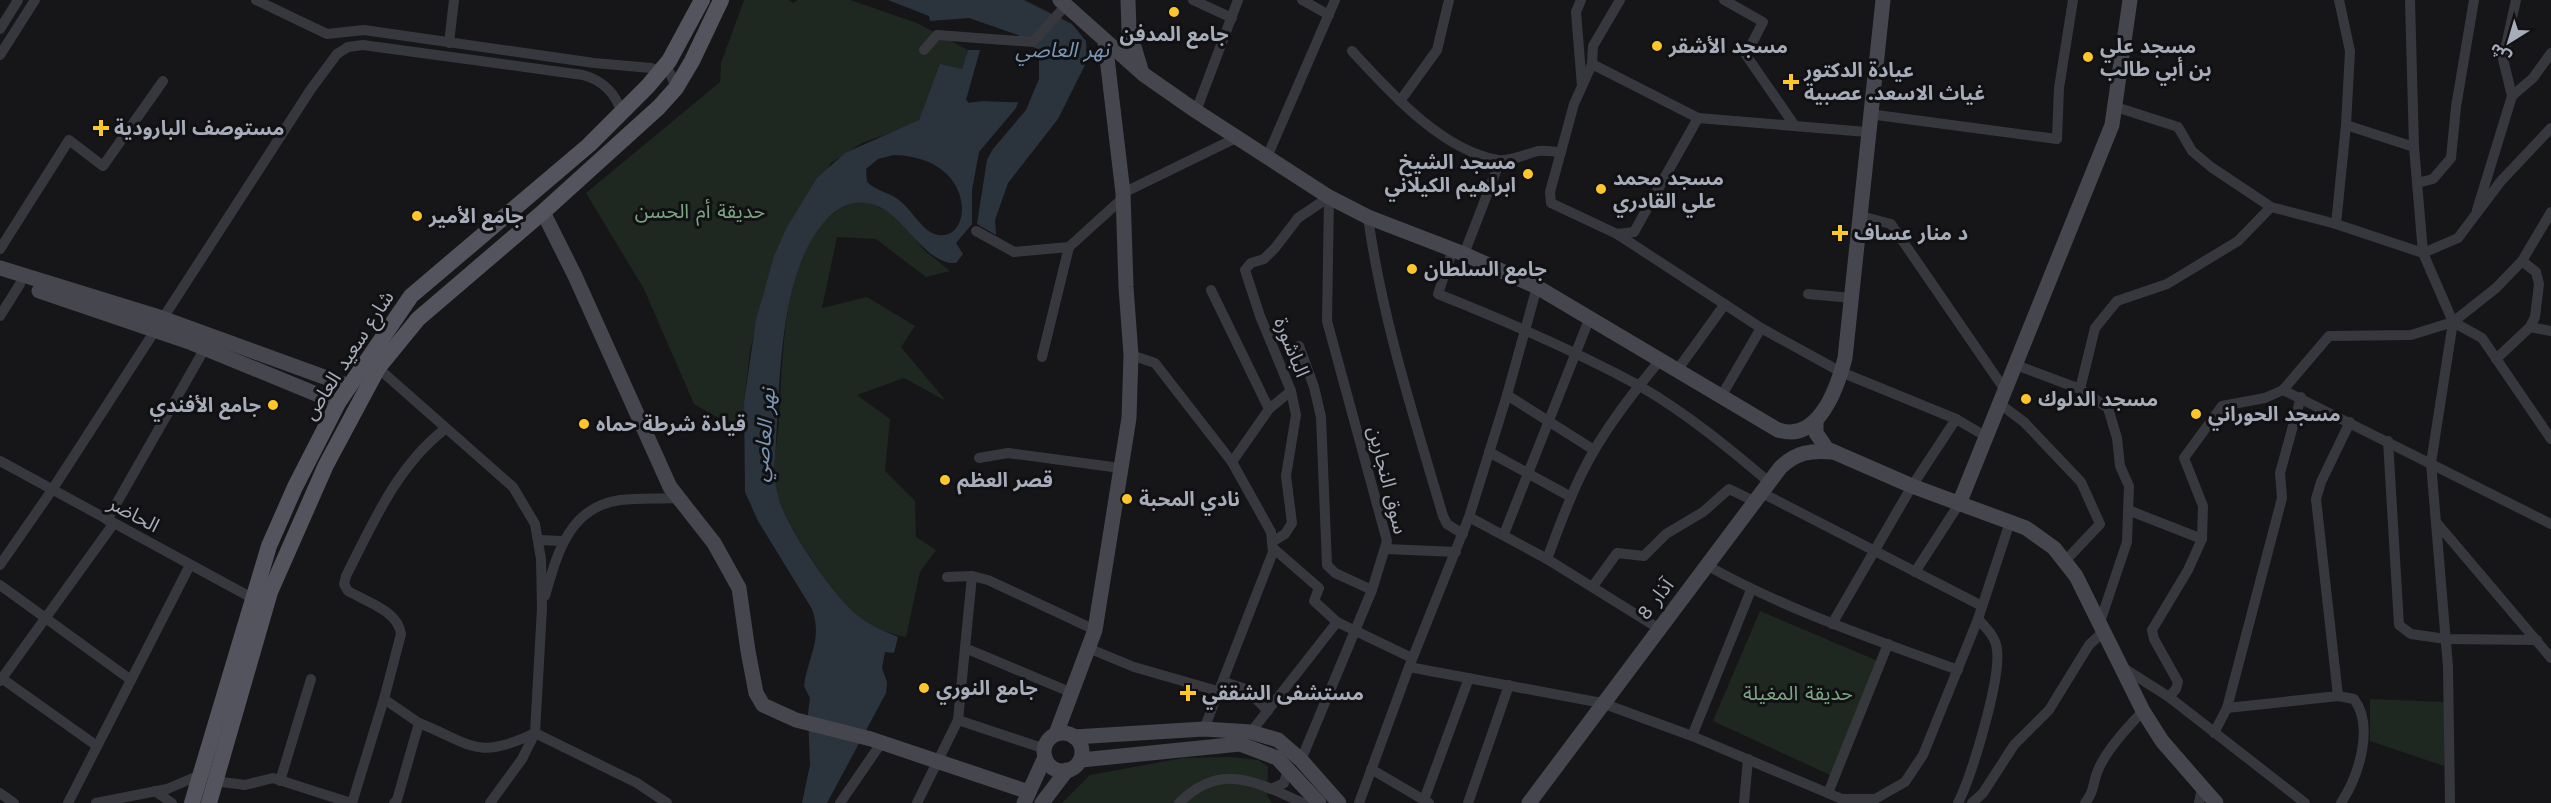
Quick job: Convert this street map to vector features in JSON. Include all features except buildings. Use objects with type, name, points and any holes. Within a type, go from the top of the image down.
[{"type":"main road","name":"شارع سعيد العاص","points":[[192,803],[207,778],[252,598],[268,546],[338,403],[411,296],[531,191],[589,145],[648,86],[682,41],[702,0]]},
{"type":"main road","points":[[208,803],[207,778],[270,592],[326,465],[378,368],[418,319],[543,212],[676,88],[721,0]]},
{"type":"main road","points":[[1128,0],[1132,45],[1143,74]]},
{"type":"main road","points":[[1062,6],[1143,74],[1236,138],[1329,197],[1368,216],[1458,251],[1537,287],[1778,430],[1796,433],[1816,421],[1841,372],[1852,298],[1867,132],[1883,0]]},
{"type":"main road","points":[[1959,504],[2106,141],[2116,107],[2130,0]]},
{"type":"main road","points":[[531,191],[575,276],[658,462],[677,498],[714,543],[739,588],[758,697],[770,710],[796,720],[877,740],[937,760],[1027,797],[1049,740],[1056,734],[1095,630],[1129,418],[1131,355],[1123,196],[1105,41]]},
{"type":"main road","points":[[0,268],[158,324],[349,386]]},
{"type":"main road","points":[[0,276],[20,284],[158,324],[205,348],[338,403]]},
{"type":"main road","points":[[1816,421],[1818,440],[1833,452],[1912,486],[2010,522],[2041,537],[2066,560],[2103,626],[2143,711],[2201,795],[2216,803]]},
{"type":"main road","points":[[1778,430],[1785,452],[1780,468]]},
{"type":"main road","name":"8 آذار","points":[[1528,803],[1780,468],[1788,460],[1807,451],[1833,452]]},
{"type":"main road","points":[[1074,737],[1204,729],[1251,732],[1278,740],[1319,803]]},
{"type":"main road","points":[[1056,734],[1069,734],[1074,737],[1082,747],[1080,760]]},
{"type":"main road","points":[[1042,803],[1067,770],[1080,760],[1240,744],[1294,764],[1339,803]]},
{"type":"main road","points":[[1045,753],[1051,766],[1067,770]]},
{"type":"street","points":[[0,29],[18,0]]},
{"type":"street","points":[[0,55],[35,0]]},
{"type":"street","points":[[256,0],[320,32],[332,34],[355,29],[594,63],[663,69],[673,76],[676,88]]},
{"type":"street","points":[[449,44],[454,0]]},
{"type":"street","points":[[1192,0],[1232,18]]},
{"type":"street","points":[[1196,111],[1238,0]]},
{"type":"street","points":[[1302,0],[1329,15]]},
{"type":"street","points":[[1268,158],[1335,0]]},
{"type":"street","points":[[1400,101],[1437,50],[1449,0]]},
{"type":"street","points":[[1581,0],[1576,12],[1582,87]]},
{"type":"street","points":[[1620,0],[1593,46],[1592,64],[1574,104],[1550,192],[1551,203],[1617,234],[1761,328],[1841,372],[1956,419],[1987,436]]},
{"type":"street","points":[[1724,0],[1763,22],[1746,55],[1795,126]]},
{"type":"street","points":[[1869,114],[2057,139],[2059,88],[2073,0]]},
{"type":"street","points":[[2336,224],[2346,125],[2350,51],[2340,0]]},
{"type":"street","points":[[2410,0],[2414,147],[2423,253],[2453,322],[2431,463],[2446,639],[2450,803]]},
{"type":"street","points":[[2417,183],[2433,179],[2451,158],[2456,107],[2474,0]]},
{"type":"street","points":[[2474,219],[2512,96],[2503,59],[2516,0]]},
{"type":"street","points":[[924,50],[937,35],[1027,44],[1033,42],[1062,6]]},
{"type":"street","points":[[353,46],[355,29]]},
{"type":"street","points":[[0,565],[52,490],[311,89],[337,54],[353,46],[591,78],[614,94],[622,113]]},
{"type":"street","points":[[1352,51],[1400,101],[1434,129],[1462,147],[1500,161],[1541,151],[1561,152]]},
{"type":"street","points":[[2512,96],[2533,78],[2551,53]]},
{"type":"street","points":[[591,78],[594,63]]},
{"type":"street","points":[[1592,64],[1698,118],[1867,132]]},
{"type":"street","points":[[0,249],[69,140],[103,166],[163,81]]},
{"type":"street","points":[[2116,107],[2178,127],[2192,151],[2211,167],[2271,207],[2336,224],[2423,253],[2458,237],[2501,181],[2551,128]]},
{"type":"street","points":[[1617,234],[1634,232],[1698,118]]},
{"type":"street","points":[[2346,125],[2414,147]]},
{"type":"street","points":[[1042,357],[1069,247],[1123,196],[1236,138]]},
{"type":"street","points":[[1500,161],[1438,294],[1527,330],[1638,386],[1692,420],[1763,493],[1982,606]]},
{"type":"street","name":"الباشورة","points":[[1273,545],[1285,534],[1292,523],[1286,476],[1296,415],[1291,391],[1260,316],[1245,270],[1251,263],[1263,259],[1275,248],[1298,218],[1329,197]]},
{"type":"street","name":"سوق النجارين","points":[[1271,789],[1284,783],[1294,764],[1356,629],[1386,549],[1386,531],[1327,321],[1329,197]]},
{"type":"street","points":[[2080,389],[2095,328],[2117,301],[2167,284],[2238,241],[2271,207]]},
{"type":"street","points":[[2169,697],[2176,689],[2178,682],[2154,639],[2152,630],[2188,570],[2202,539],[2203,506],[2184,458],[2222,406],[2265,398],[2283,390],[2329,336],[2411,335],[2453,322],[2496,288],[2522,261],[2551,212]]},
{"type":"street","points":[[1368,216],[1378,280],[1398,361],[1443,516],[1447,524],[1463,534]]},
{"type":"street","points":[[1861,216],[1891,224],[2003,397],[2081,482],[2100,524],[2066,560]]},
{"type":"street","points":[[976,231],[1014,252],[1069,247]]},
{"type":"street","points":[[2496,358],[2530,327],[2538,302],[2539,284],[2536,272],[2522,261]]},
{"type":"street","points":[[0,316],[20,284]]},
{"type":"street","points":[[1359,803],[1410,663],[1469,517],[1527,330],[1537,287]]},
{"type":"street","points":[[1211,290],[1269,409]]},
{"type":"street","points":[[1808,294],[1852,298]]},
{"type":"street","points":[[1678,369],[1725,304]]},
{"type":"street","points":[[1504,534],[1590,317]]},
{"type":"street","points":[[2453,322],[2482,338],[2551,440]]},
{"type":"street","points":[[2530,327],[2551,331]]},
{"type":"street","points":[[1722,395],[1761,328]]},
{"type":"street","points":[[1299,346],[1314,387],[1321,417],[1327,565],[1335,573],[1372,590]]},
{"type":"street","points":[[97,746],[1,679],[110,521],[205,348]]},
{"type":"street","points":[[1131,355],[1155,363],[1232,462],[1271,532],[1273,545],[1222,687],[1204,729]]},
{"type":"street","points":[[1546,559],[1571,497],[1594,450],[1638,386],[1661,359]]},
{"type":"street","points":[[1972,803],[1983,793],[2014,745],[2049,710],[2103,626],[2127,542],[2129,486],[2120,466],[2117,438],[2108,408],[2080,389],[2016,365]]},
{"type":"street","points":[[378,368],[513,487],[526,505],[539,540],[542,608],[535,733],[522,759],[490,803]]},
{"type":"street","points":[[2283,390],[2551,524]]},
{"type":"street","points":[[1232,462],[1269,409],[1291,391]]},
{"type":"street","points":[[1507,395],[1594,450]]},
{"type":"street","points":[[2214,733],[2227,708],[2282,498],[2280,473],[2301,397]]},
{"type":"street","points":[[1832,624],[1912,486],[1956,419]]},
{"type":"street","points":[[2338,696],[2316,499],[2321,482],[2350,423]]},
{"type":"street","points":[[96,803],[207,778],[245,784],[273,778],[352,803],[401,634],[400,624],[393,616],[348,591],[344,584],[389,493],[425,444],[445,429]]},
{"type":"street","points":[[2388,441],[2399,625],[2411,634],[2446,639],[2537,640]]},
{"type":"street","points":[[1489,452],[1571,497]]},
{"type":"street","points":[[979,458],[1008,453],[1120,468]]},
{"type":"street","name":"الحاضر","points":[[0,461],[252,598]]},
{"type":"street","points":[[1593,586],[1617,553],[1644,556],[1666,534],[1703,512],[1729,489],[1763,493]]},
{"type":"street","points":[[542,608],[562,542],[581,518],[605,503],[630,499],[677,498]]},
{"type":"street","points":[[1915,572],[1959,504]]},
{"type":"street","points":[[2128,510],[2202,539]]},
{"type":"street","points":[[1469,517],[1504,534],[1593,586],[1658,628]]},
{"type":"street","points":[[1273,545],[1319,588],[1314,601],[1337,622],[1356,629],[1410,663],[1468,678],[1602,703],[1692,736],[1842,799],[1864,800],[1886,795],[1905,782],[1923,755],[1978,619],[2010,522]]},
{"type":"street","points":[[2436,522],[2551,658]]},
{"type":"street","points":[[539,540],[562,542]]},
{"type":"street","points":[[1386,549],[1456,552]]},
{"type":"street","points":[[68,803],[190,565]]},
{"type":"street","points":[[1708,566],[1751,590],[1832,624],[1958,670]]},
{"type":"street","points":[[947,577],[972,576],[988,580],[1095,630]]},
{"type":"street","points":[[917,803],[958,720],[972,576]]},
{"type":"street","points":[[0,585],[131,681]]},
{"type":"street","points":[[1692,736],[1751,590]]},
{"type":"street","points":[[1958,803],[1968,784],[1997,667],[1996,641],[1978,619]]},
{"type":"street","points":[[1251,732],[1337,622]]},
{"type":"street","points":[[1828,793],[1888,644]]},
{"type":"street","points":[[965,648],[1070,692]]},
{"type":"street","points":[[1088,648],[1134,667],[1222,687],[1246,689],[1268,711]]},
{"type":"street","points":[[2122,667],[2169,697],[2305,803]]},
{"type":"street","points":[[1371,769],[1427,802],[1468,678]]},
{"type":"street","points":[[280,781],[311,679]]},
{"type":"street","points":[[1468,803],[1509,686]]},
{"type":"street","points":[[2227,708],[2338,696],[2354,699],[2361,709],[2362,758],[2341,803]]},
{"type":"street","points":[[384,699],[419,723],[458,743],[483,749],[511,745],[535,733]]},
{"type":"street","points":[[2085,803],[2094,792],[2099,768],[2129,726],[2143,711]]},
{"type":"street","points":[[958,720],[1045,753]]},
{"type":"street","points":[[394,803],[397,800],[419,723]]},
{"type":"street","points":[[535,733],[637,783],[667,803]]},
{"type":"street","points":[[840,803],[877,740]]},
{"type":"street","points":[[1744,803],[1748,759]]},
{"type":"street","points":[[1179,803],[1191,791],[1208,781],[1221,778],[1239,778],[1303,803]]},
{"type":"street","points":[[154,791],[172,803]]},
{"type":"street","points":[[0,793],[14,803]]},
{"type":"green space","name":"حديقة أم الحسن","points":[[744,0],[789,0],[793,3],[798,0],[850,0],[917,23],[968,50],[962,69],[926,100],[922,116],[914,124],[862,143],[831,163],[763,294],[750,351],[744,402],[745,433],[694,404],[644,289],[586,193],[720,82],[721,63]]},
{"type":"green space","points":[[855,201],[868,202],[891,213],[902,222],[923,249],[950,271],[926,277],[876,239],[837,237],[822,308],[867,297],[915,326],[901,347],[946,401],[904,378],[857,395],[890,419],[885,471],[915,501],[916,537],[936,550],[920,572],[906,637],[887,632],[868,623],[847,605],[822,575],[798,537],[780,503],[776,490],[774,463],[785,327],[799,265],[812,238],[830,216]]},
{"type":"green space","name":"حديقة المغيلة","points":[[1760,611],[1878,661],[1832,776],[1713,721]]},
{"type":"green space","points":[[2370,699],[2444,702],[2444,766],[2370,741]]},
{"type":"green space","points":[[1232,757],[1258,760],[1268,767],[1267,796],[1272,803],[1062,803],[1090,775],[1183,758]]},
{"type":"water","name":"نهر العاصي","points":[[888,0],[1024,0],[1072,24],[1086,41],[1087,56],[1084,67],[1058,119],[1008,183],[995,220],[996,235],[977,224],[987,160],[993,149],[1026,110],[1039,79],[1039,60],[1033,45],[1018,35],[969,18],[930,21],[929,16]]},
{"type":"water","points":[[968,50],[980,50],[966,100],[969,103],[1018,102],[1016,108],[979,152],[972,190],[972,224],[956,243],[963,254],[956,263],[945,262],[925,249],[887,212],[871,204],[852,203],[831,215],[812,238],[799,267],[790,300],[780,372],[774,470],[779,498],[798,539],[817,568],[848,607],[877,628],[898,637],[894,653],[885,652],[882,668],[887,682],[886,693],[827,803],[802,803],[810,765],[808,713],[810,698],[804,686],[814,648],[816,630],[812,609],[758,521],[745,492],[744,402],[756,320],[774,256],[787,227],[817,178],[845,153],[919,120],[940,64],[962,69]],"holes":[[[894,155],[923,160],[943,171],[956,185],[961,201],[961,217],[956,229],[946,235],[927,230],[899,200],[867,182],[866,169],[878,159]]]},
{"type":"place","name":"جامع المدفن","points":[[1174,12]]},
{"type":"place","name":"مسجد الأشقر","points":[[1657,46]]},
{"type":"place","name":"مسجد علي بن أبي طالب","points":[[2088,57]]},
{"type":"place","name":"عيادة الدكتور غياث الاسعد. عصبية","points":[[1791,82]]},
{"type":"place","name":"مستوصف البارودية","points":[[101,128]]},
{"type":"place","name":"مسجد الشيخ ابراهيم الكيلاني","points":[[1528,174]]},
{"type":"place","name":"مسجد محمد علي القادري","points":[[1601,189]]},
{"type":"place","name":"جامع الأمير","points":[[417,216]]},
{"type":"place","name":"د منار عساف","points":[[1840,233]]},
{"type":"place","name":"جامع السلطان","points":[[1412,269]]},
{"type":"place","name":"مسجد الدلوك","points":[[2026,399]]},
{"type":"place","name":"جامع الأفندي","points":[[273,405]]},
{"type":"place","name":"مسجد الحوراني","points":[[2196,414]]},
{"type":"place","name":"قيادة شرطة حماه","points":[[584,424]]},
{"type":"place","name":"قصر العظم","points":[[945,480]]},
{"type":"place","name":"نادي المحبة","points":[[1127,499]]},
{"type":"place","name":"جامع النوري","points":[[924,688]]},
{"type":"place","name":"مستشفى الشققي","points":[[1188,693]]}]
